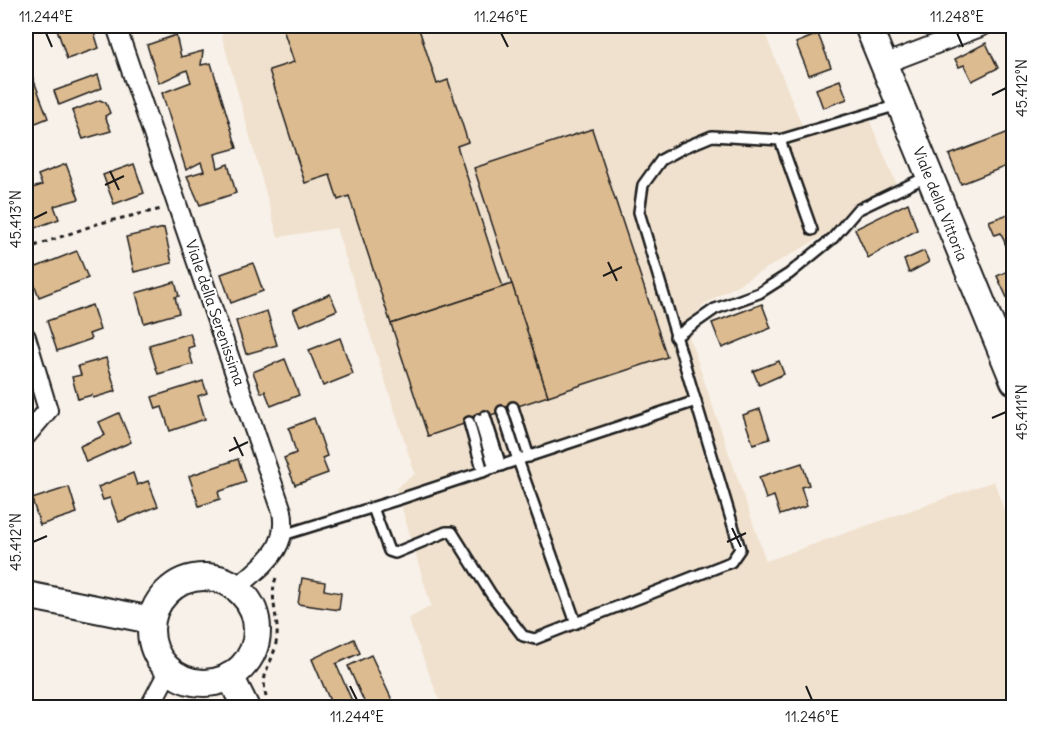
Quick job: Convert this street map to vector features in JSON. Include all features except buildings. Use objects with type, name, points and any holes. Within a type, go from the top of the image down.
[{"type":"street","name":"Viale della Serenissima","points":[[116,26],[178,205],[283,524]]},
{"type":"street","name":"Viale della Vittoria","points":[[868,26],[1014,381]]},
{"type":"street","points":[[884,64],[983,26]]},
{"type":"street","points":[[26,337],[30,370],[48,410],[26,436]]},
{"type":"street","points":[[237,588],[266,563],[283,524]]},
{"type":"street","points":[[204,576],[222,579],[237,588],[249,601],[256,617],[257,634],[253,651],[244,665],[230,676],[215,682],[199,683],[183,679],[169,670],[157,656],[151,638],[151,620],[158,602],[170,588],[186,579],[204,576]]},
{"type":"street","points":[[26,595],[151,620]]},
{"type":"street","points":[[149,708],[169,670]]},
{"type":"street","points":[[230,676],[246,708]]},
{"type":"lane","points":[[373,507],[389,551],[395,553],[446,532],[452,532],[491,594],[523,636],[528,639],[535,639],[731,562],[740,549],[639,212],[642,185],[661,160],[712,136],[780,140],[900,104]]},
{"type":"lane","points":[[780,140],[812,230]]},
{"type":"lane","points":[[675,337],[715,309],[759,293],[789,274],[833,238],[857,210],[929,176]]},
{"type":"lane","points":[[283,524],[373,507],[696,401]]},
{"type":"lane","points":[[491,415],[506,464]]},
{"type":"lane","points":[[491,415],[506,464]]},
{"type":"lane","points":[[491,415],[506,464],[576,623]]},
{"type":"path","points":[[26,249],[100,224],[178,205]]},
{"type":"shaded area","points":[[219,26],[762,26],[803,128],[865,110],[900,192],[706,303],[685,325],[766,561],[994,481],[1013,535],[1013,707],[442,707],[408,619],[431,606],[396,488],[415,474],[336,228],[278,237]]}]
